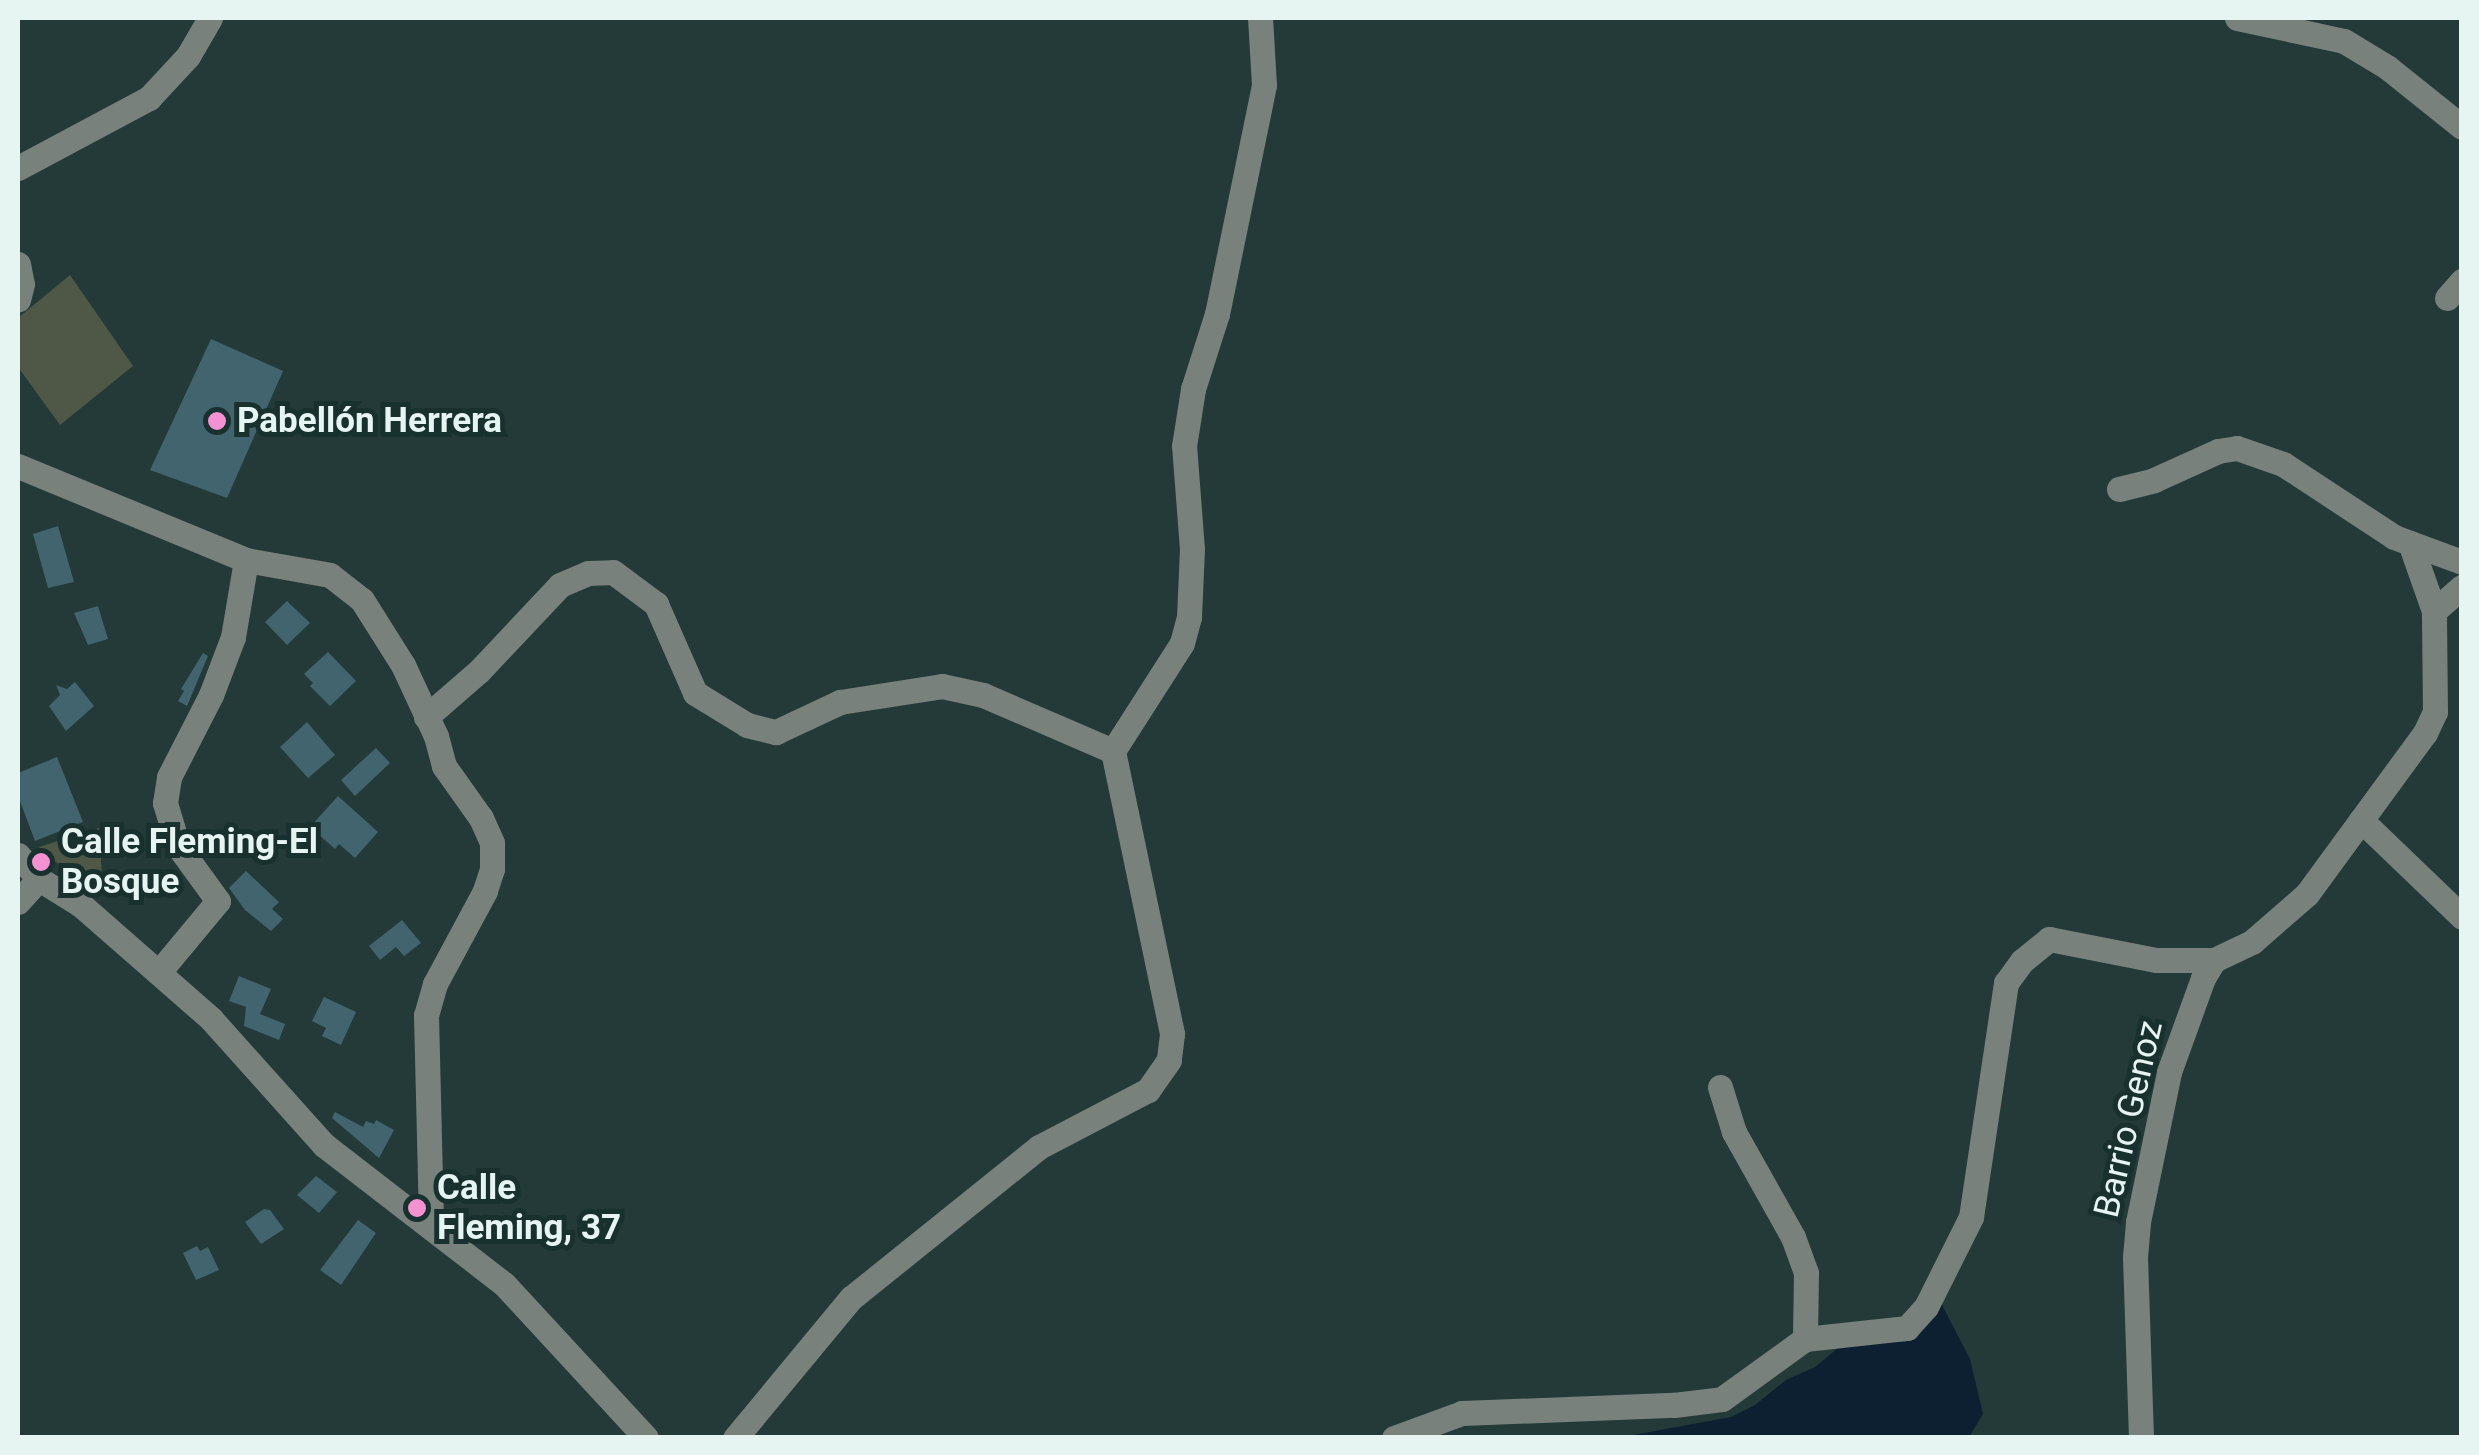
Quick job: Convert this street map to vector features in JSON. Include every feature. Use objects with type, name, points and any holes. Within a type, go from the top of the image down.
[{"type":"street","points":[[18,168],[149,98],[188,56],[210,18]]},
{"type":"street","points":[[735,1438],[851,1298],[1039,1147],[1110,1114],[1148,1090],[1170,1060],[1172,1034],[1113,751],[1182,643],[1189,617],[1192,549],[1184,446],[1193,389],[1217,314],[1264,85],[1260,18]]},
{"type":"street","points":[[2237,18],[2344,41],[2387,67],[2462,126]]},
{"type":"street","points":[[18,264],[22,284],[18,300]]},
{"type":"street","points":[[2119,490],[2154,480],[2218,450],[2238,448],[2283,464],[2410,544],[2462,562]]},
{"type":"street","points":[[18,466],[246,560],[330,575],[344,582],[384,631],[426,717],[444,766],[481,818],[492,842],[492,869],[485,891],[435,984],[426,1015],[432,1226]]},
{"type":"street","points":[[1394,1438],[1462,1412],[1674,1405],[1722,1399],[1805,1339],[1908,1328],[1926,1307],[1971,1216],[2006,983],[2022,961],[2049,940],[2156,960],[2214,960],[2252,942],[2307,894],[2424,733],[2435,712],[2434,611],[2410,544]]},
{"type":"street","points":[[159,972],[218,902],[178,846],[165,803],[168,777],[211,696],[233,638],[246,560]]},
{"type":"street","points":[[426,717],[480,671],[560,585],[588,573],[612,572],[656,604],[695,693],[748,725],[776,732],[840,702],[942,686],[983,696],[1113,751]]},
{"type":"street","points":[[2434,611],[2462,587]]},
{"type":"street","points":[[2361,820],[2462,917]]},
{"type":"street","points":[[18,855],[39,879],[81,905],[159,972],[246,1054],[324,1145],[504,1284],[646,1438]]},
{"type":"street","points":[[18,902],[39,879]]},
{"type":"street","name":"Barrio Genoz","points":[[2141,1438],[2136,1338],[2138,1222],[2169,1072],[2203,978],[2214,960]]},
{"type":"street","points":[[1720,1087],[1734,1132],[1792,1237],[1806,1274],[1805,1339]]},
{"type":"green space","points":[[70,275],[133,366],[60,425],[18,367],[18,318]]},
{"type":"green space","points":[[99,828],[103,895],[93,895],[39,847]]},
{"type":"water","points":[[1940,1301],[1970,1359],[1983,1414],[1969,1437],[1617,1438],[1731,1417],[1755,1405],[1786,1380],[1815,1367],[1845,1342],[1906,1342],[1928,1322]]},
{"type":"building","name":"Pabellón Herrera","points":[[211,339],[283,371],[227,498],[150,470]]},
{"type":"building","points":[[58,526],[74,582],[48,588],[33,534]]},
{"type":"building","points":[[287,601],[310,623],[287,645],[265,622]]},
{"type":"building","points":[[98,606],[108,639],[88,645],[74,613]]},
{"type":"building","points":[[328,652],[356,681],[330,706],[304,674]]},
{"type":"building","points":[[203,653],[208,656],[187,706],[178,701],[184,691],[181,689]]},
{"type":"building","points":[[75,682],[94,706],[66,731],[49,706],[60,695],[56,685],[67,689]]},
{"type":"building","points":[[307,722],[335,755],[308,778],[280,747]]},
{"type":"building","points":[[376,748],[390,763],[355,796],[341,780]]},
{"type":"building","points":[[57,757],[83,822],[35,841],[18,796],[18,773]]},
{"type":"building","points":[[338,796],[378,832],[355,858],[339,844],[335,849],[310,827]]},
{"type":"building","points":[[246,871],[279,902],[272,909],[283,919],[271,931],[245,910],[229,888]]},
{"type":"building","points":[[402,920],[421,943],[404,956],[396,947],[380,960],[369,946]]},
{"type":"building","points":[[239,976],[271,989],[260,1014],[285,1024],[279,1040],[244,1026],[246,1007],[229,1001]]},
{"type":"building","points":[[324,997],[356,1012],[341,1045],[322,1036],[326,1028],[312,1021]]},
{"type":"building","points":[[335,1112],[363,1127],[366,1121],[374,1124],[376,1120],[394,1130],[379,1158],[332,1118]]},
{"type":"building","points":[[316,1176],[337,1192],[319,1213],[297,1195]]},
{"type":"building","points":[[264,1209],[270,1210],[284,1229],[261,1244],[245,1222]]},
{"type":"building","points":[[358,1220],[376,1233],[341,1285],[320,1270]]},
{"type":"building","points":[[197,1246],[200,1251],[208,1247],[219,1270],[196,1280],[183,1253]]},
{"type":"place","name":"Pabellón Herrera","points":[[217,421]]},
{"type":"place","name":"Calle Fleming-El Bosque","points":[[41,862]]},
{"type":"place","name":"Calle Fleming, 37","points":[[417,1208]]}]
